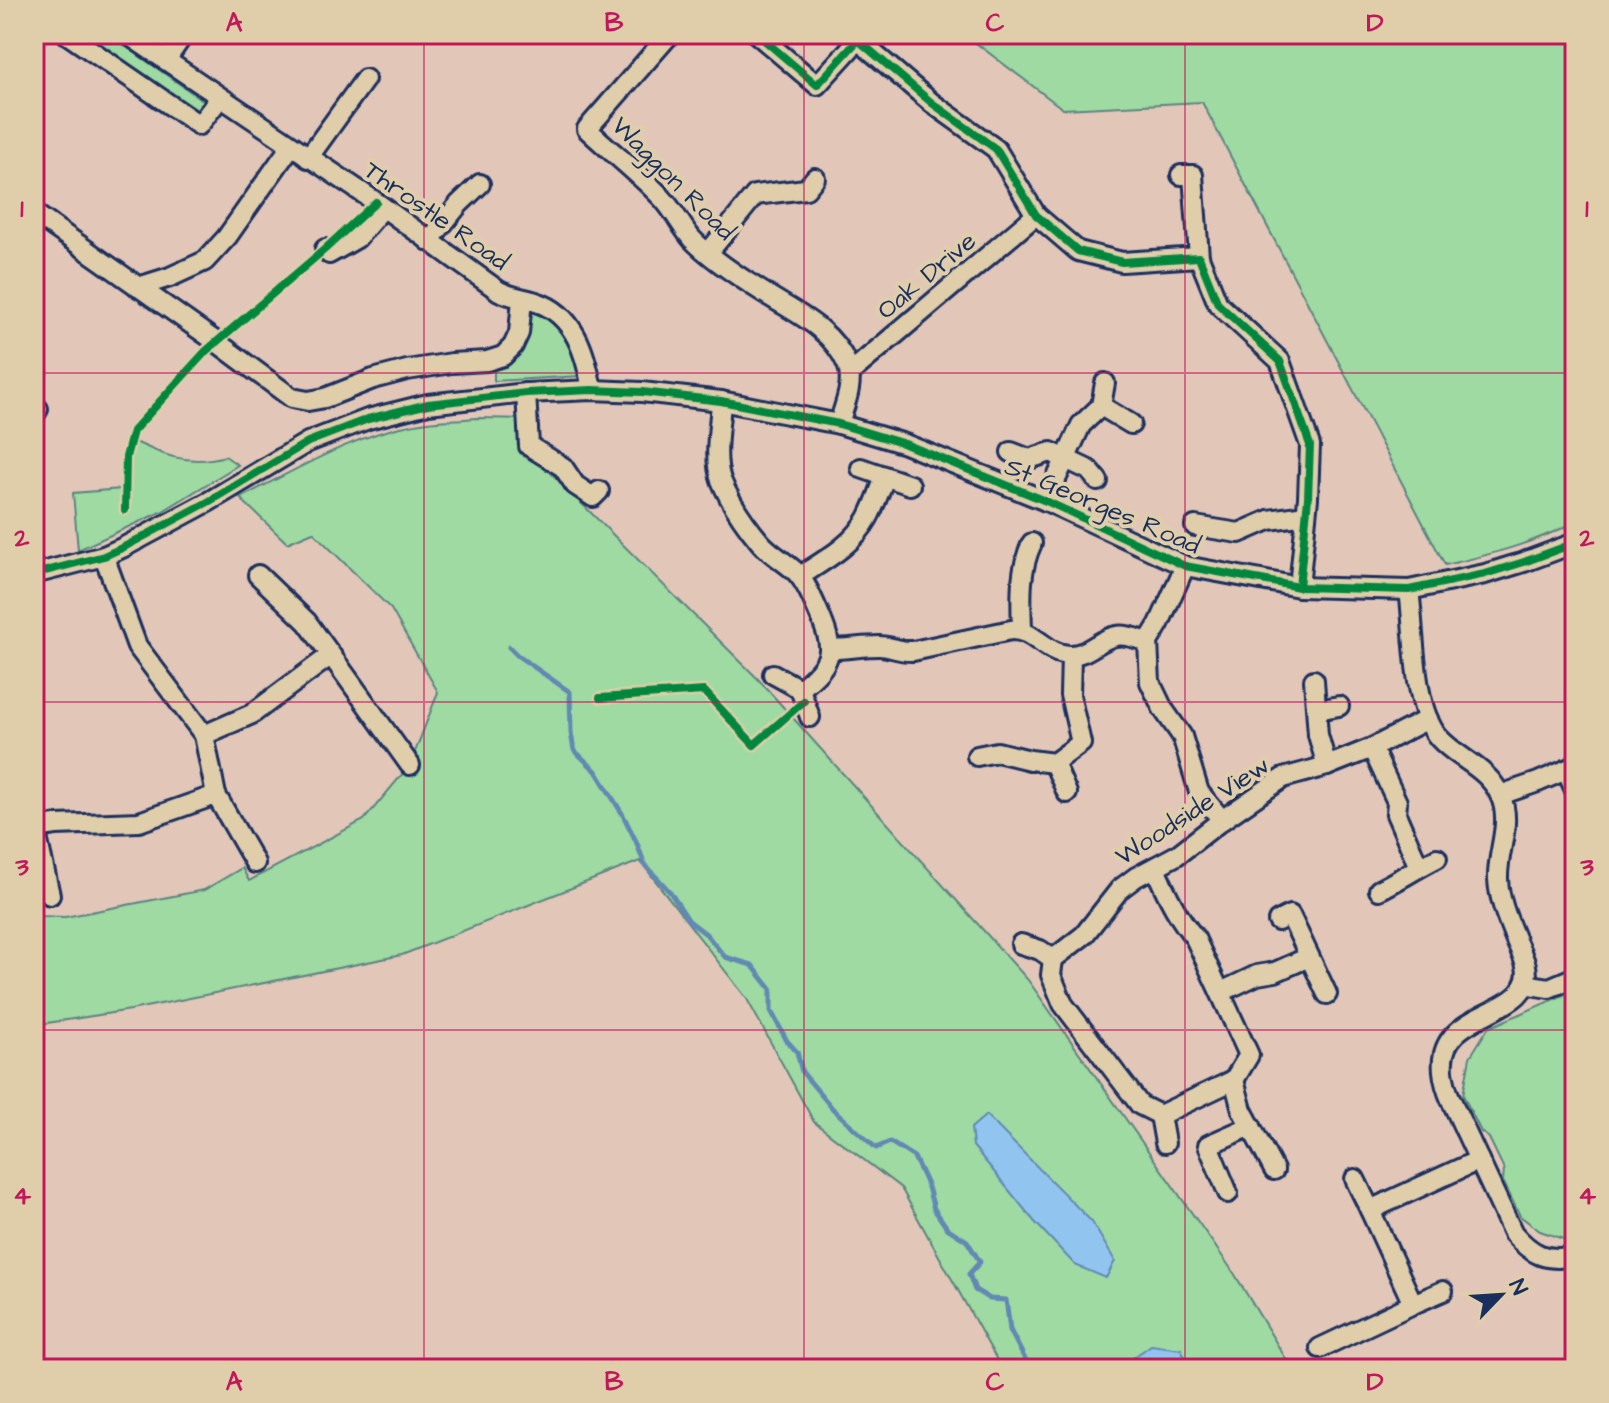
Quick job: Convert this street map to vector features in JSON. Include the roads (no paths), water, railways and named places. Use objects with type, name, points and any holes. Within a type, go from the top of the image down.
[{"type":"street","points":[[67,34],[199,125],[220,98]]},
{"type":"street","name":"Throstle Road","points":[[127,34],[499,291],[552,310],[575,333],[587,364],[592,390]]},
{"type":"street","points":[[166,60],[184,34]]},
{"type":"street","name":"Waggon Road","points":[[670,34],[587,129],[664,200],[692,239],[708,253],[826,332],[847,363],[850,373]]},
{"type":"street","points":[[757,34],[817,85],[858,40],[932,103],[996,149],[1036,215],[1078,251],[1122,262],[1199,257]]},
{"type":"street","points":[[308,158],[365,79]]},
{"type":"street","points":[[138,287],[205,261],[227,237],[291,146]]},
{"type":"street","points":[[1181,175],[1193,175],[1199,257],[1218,304],[1280,361],[1310,445],[1299,587]]},
{"type":"street","points":[[708,253],[755,195],[806,189],[815,178]]},
{"type":"street","points":[[429,241],[480,184]]},
{"type":"street","points":[[325,249],[329,254],[357,238],[383,208]]},
{"type":"street","points":[[34,213],[292,398],[308,401],[407,370],[487,361],[503,356],[513,346],[519,333],[522,299]]},
{"type":"street","name":"Oak Drive","points":[[850,373],[1036,215]]},
{"type":"street","points":[[839,424],[850,373]]},
{"type":"street","points":[[1046,501],[1081,425],[1101,406],[1105,383]]},
{"type":"street","name":"St Georges Road","points":[[34,574],[104,556],[208,502],[308,442],[368,419],[428,404],[526,393],[592,390],[721,401],[839,424],[905,444],[1046,501],[1185,566],[1299,587],[1409,590],[1485,574],[1575,543]]},
{"type":"street","points":[[526,393],[529,446],[563,467],[575,485],[598,499]]},
{"type":"street","points":[[721,401],[720,477],[731,501],[762,545],[800,576],[829,637],[831,649],[827,661],[800,689]]},
{"type":"street","points":[[1101,406],[1131,424]]},
{"type":"street","points":[[1011,452],[1029,459],[1051,452],[1089,470],[1098,481]]},
{"type":"street","points":[[861,468],[910,485]]},
{"type":"street","points":[[800,576],[855,536],[868,519],[885,477]]},
{"type":"street","points":[[1195,526],[1239,533],[1269,520],[1306,515]]},
{"type":"street","points":[[1022,629],[1020,585],[1032,543]]},
{"type":"street","points":[[104,556],[137,646],[204,735],[216,795],[255,863]]},
{"type":"street","points":[[1185,566],[1148,642],[1150,682],[1163,709],[1182,736],[1199,792],[1222,820]]},
{"type":"street","points":[[258,575],[307,622],[410,765]]},
{"type":"street","points":[[1409,590],[1420,698],[1428,719],[1437,736],[1491,779],[1506,811],[1498,881],[1502,903],[1526,965],[1527,977],[1517,997],[1460,1028],[1451,1039],[1442,1068],[1444,1082],[1513,1233],[1524,1246],[1538,1255],[1555,1259],[1575,1256]]},
{"type":"street","points":[[831,649],[879,646],[902,652],[913,651],[1022,629],[1055,652],[1071,656],[1118,636],[1148,642]]},
{"type":"street","points":[[204,735],[252,714],[331,655]]},
{"type":"street","points":[[977,756],[997,752],[1054,763],[1081,743],[1070,695],[1071,656]]},
{"type":"street","points":[[773,674],[800,689],[810,717]]},
{"type":"street","points":[[1314,680],[1318,735],[1327,766]]},
{"type":"street","points":[[1317,710],[1339,706]]},
{"type":"street","name":"Woodside View","points":[[1053,959],[1084,935],[1120,889],[1177,855],[1283,778],[1327,766],[1372,748],[1428,719]]},
{"type":"street","points":[[1372,748],[1397,802],[1396,814],[1419,867]]},
{"type":"street","points":[[1054,763],[1067,793]]},
{"type":"street","points":[[1500,795],[1571,768],[1575,790]]},
{"type":"street","points":[[50,895],[34,827],[139,822],[216,795]]},
{"type":"street","points":[[1379,890],[1437,858]]},
{"type":"street","points":[[1155,867],[1185,926],[1195,938],[1249,1055],[1234,1080],[1160,1115]]},
{"type":"street","points":[[1278,921],[1290,915],[1327,994]]},
{"type":"street","points":[[1021,944],[1040,950],[1053,959],[1051,975],[1063,1004],[1140,1105],[1160,1115]]},
{"type":"street","points":[[1221,992],[1257,975],[1275,972],[1309,957]]},
{"type":"street","points":[[1524,984],[1549,988],[1575,977]]},
{"type":"street","points":[[1234,1080],[1242,1110],[1272,1157]]},
{"type":"street","points":[[1160,1115],[1165,1143]]},
{"type":"street","points":[[1228,1193],[1208,1145],[1251,1126]]},
{"type":"street","points":[[1370,1210],[1479,1160]]},
{"type":"street","points":[[1355,1179],[1413,1304]]},
{"type":"street","points":[[1320,1348],[1443,1291]]},
{"type":"water","points":[[986,1115],[1092,1222],[1115,1261],[1106,1278],[1075,1265],[1034,1221],[973,1146],[971,1128]]},
{"type":"water","points":[[1151,1345],[1181,1349],[1191,1369],[1126,1369],[1127,1362]]},
{"type":"waterway","points":[[509,647],[570,692],[574,750],[596,771],[623,815],[645,865],[670,892],[689,921],[706,934],[725,957],[752,965],[771,989],[771,1011],[787,1041],[797,1052],[802,1072],[833,1109],[876,1148],[890,1142],[914,1157],[934,1209],[947,1228],[967,1241],[980,1262],[969,1274],[975,1290],[990,1299],[1006,1300],[1010,1330],[1030,1369]]}]
